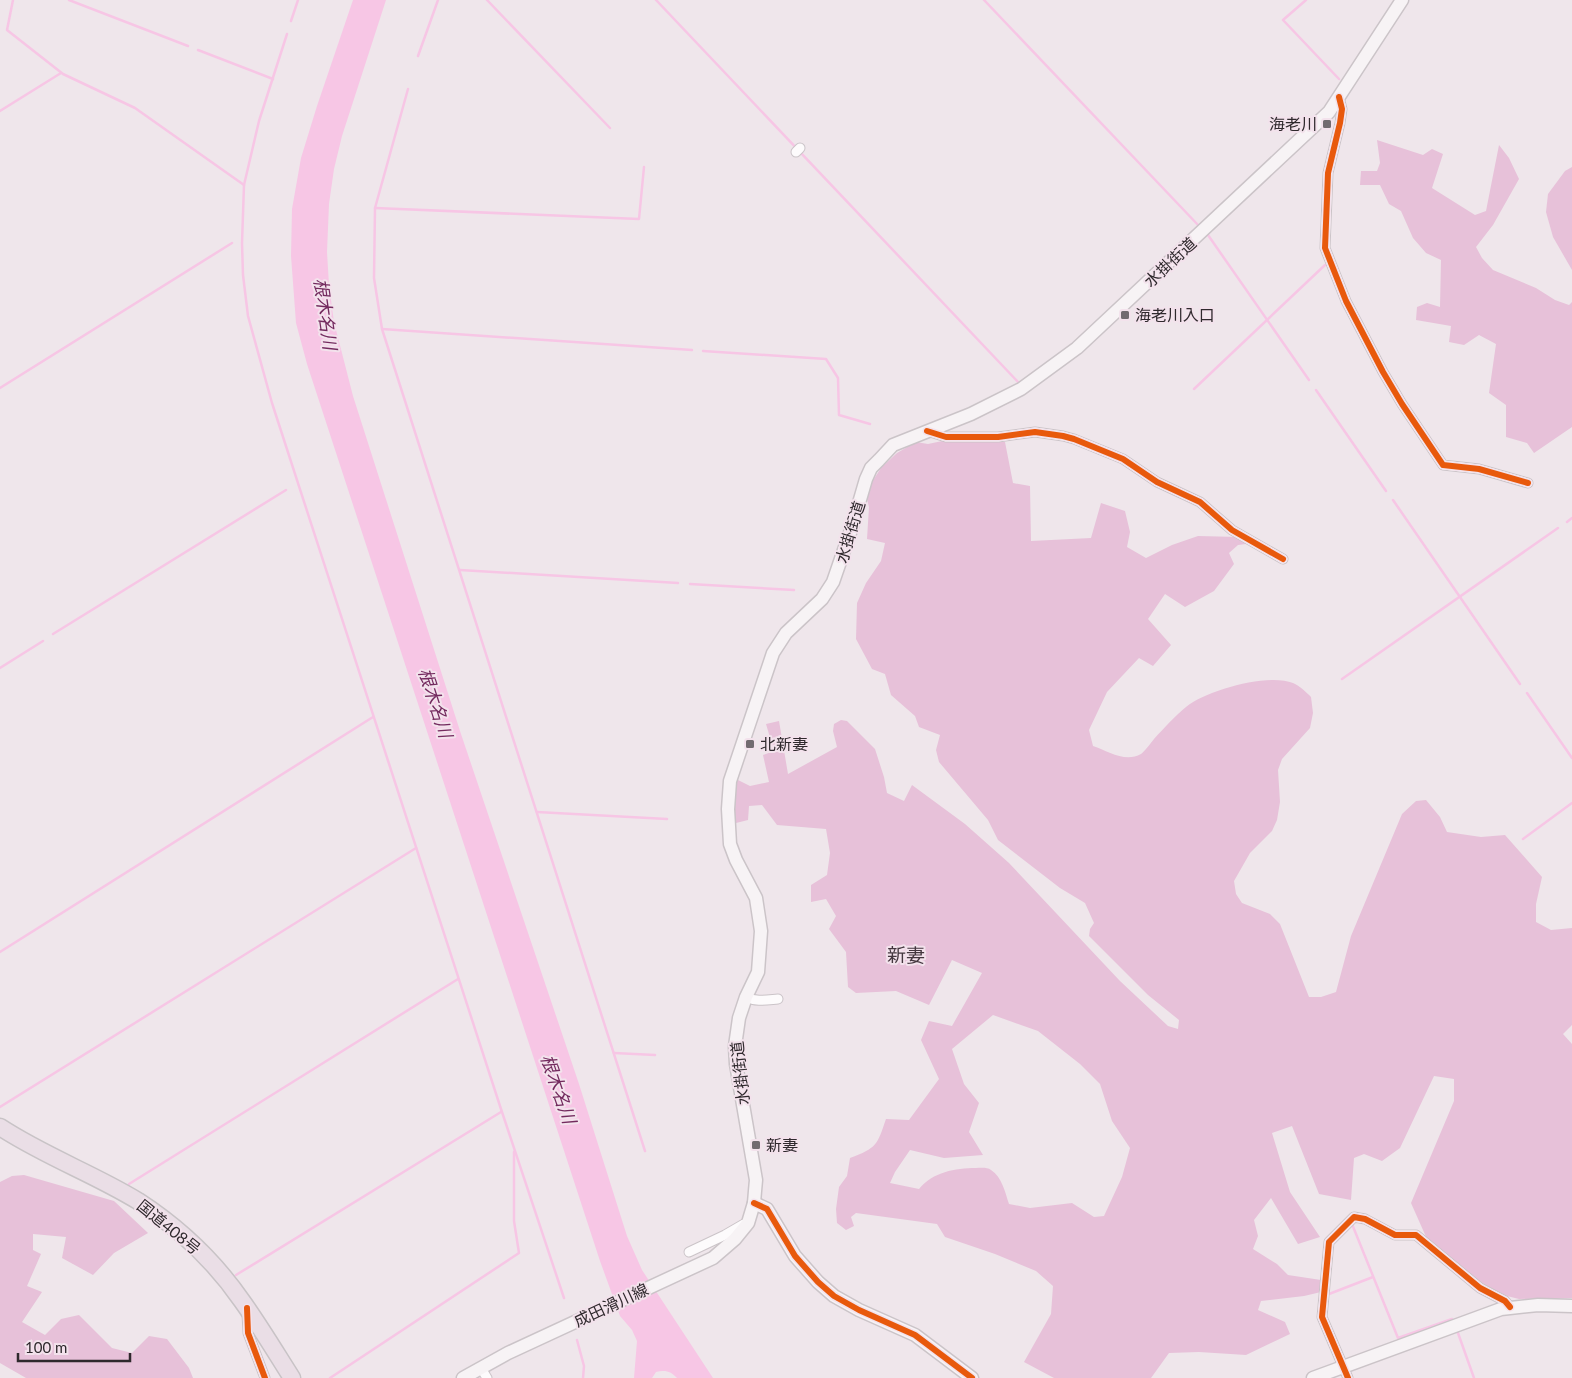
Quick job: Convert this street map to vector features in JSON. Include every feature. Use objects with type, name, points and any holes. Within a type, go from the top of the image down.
[{"type":"highway","name":"国道408号","points":[[1,1128],[137,1201],[158,1215],[200,1251],[247,1308],[292,1378]]},
{"type":"main road","name":"水掛街道","points":[[713,1258],[735,1239],[748,1223],[754,1203],[756,1180],[736,1064],[735,1046],[738,1018],[758,972],[761,931],[756,898],[736,860],[730,844],[728,809],[730,781],[772,653],[782,637],[822,599],[833,582],[871,468],[893,446],[994,404],[1021,389],[1063,359],[1323,118],[1339,97],[1402,0]]},
{"type":"main road","points":[[754,1203],[766,1209],[794,1256],[834,1296],[859,1310],[915,1335],[972,1378]]},
{"type":"main road","name":"成田滑川線","points":[[484,1373],[508,1353],[713,1258]]},
{"type":"main road","points":[[1313,1378],[1346,1373],[1510,1307],[1538,1305],[1572,1306]]},
{"type":"main road","points":[[463,1378],[484,1373]]},
{"type":"street","points":[[1339,97],[1342,109],[1328,174],[1325,248],[1346,301],[1402,404],[1443,464],[1479,469],[1528,483]]},
{"type":"street","points":[[927,431],[946,438],[998,437],[1035,432],[1074,439],[1123,458],[1157,482],[1200,502],[1232,530],[1283,559]]},
{"type":"street","points":[[746,997],[760,1001],[778,999]]},
{"type":"street","points":[[1346,1373],[1322,1316],[1329,1242],[1354,1218],[1365,1219],[1396,1235],[1416,1235],[1480,1288],[1505,1301],[1510,1307]]},
{"type":"street","points":[[689,1252],[748,1223]]},
{"type":"street","points":[[247,1308],[248,1333],[265,1378]]},
{"type":"shaded area","points":[[1377,140],[1423,155],[1432,149],[1443,154],[1432,188],[1475,215],[1486,211],[1499,145],[1509,158],[1519,179],[1493,225],[1476,247],[1482,258],[1493,270],[1536,288],[1555,300],[1569,305],[1572,302],[1572,427],[1534,453],[1527,443],[1506,437],[1506,405],[1489,393],[1496,344],[1479,335],[1464,345],[1449,342],[1451,326],[1416,320],[1417,307],[1427,303],[1440,307],[1441,260],[1426,253],[1413,238],[1401,211],[1389,204],[1380,185],[1360,185],[1361,171],[1377,171],[1380,163]]},
{"type":"shaded area","points":[[1572,167],[1572,270],[1553,237],[1546,212],[1548,194],[1565,171]]},
{"type":"shaded area","points":[[947,440],[1005,442],[1013,483],[1030,486],[1031,541],[1091,538],[1101,503],[1125,511],[1130,532],[1127,547],[1146,558],[1172,545],[1198,536],[1239,537],[1246,544],[1238,545],[1229,553],[1234,564],[1214,591],[1185,607],[1165,594],[1148,619],[1171,645],[1153,666],[1139,658],[1107,692],[1089,730],[1093,746],[1123,757],[1129,757],[1143,753],[1166,726],[1186,707],[1222,689],[1254,682],[1282,680],[1296,684],[1311,697],[1313,713],[1310,728],[1282,759],[1278,770],[1280,802],[1277,820],[1272,831],[1250,853],[1234,881],[1236,894],[1242,903],[1270,914],[1280,924],[1309,997],[1321,997],[1336,992],[1351,936],[1402,814],[1416,801],[1426,800],[1440,817],[1447,832],[1481,837],[1505,835],[1542,877],[1536,904],[1536,922],[1551,930],[1572,928],[1572,1025],[1563,1034],[1572,1044],[1572,1298],[1519,1299],[1491,1292],[1427,1239],[1411,1203],[1454,1101],[1454,1079],[1434,1076],[1400,1148],[1382,1161],[1364,1154],[1354,1158],[1351,1200],[1319,1194],[1292,1126],[1272,1133],[1290,1192],[1320,1237],[1298,1244],[1271,1198],[1254,1220],[1258,1236],[1253,1249],[1277,1264],[1288,1275],[1321,1280],[1321,1292],[1261,1301],[1258,1310],[1285,1322],[1290,1334],[1246,1355],[1199,1352],[1169,1353],[1151,1378],[1054,1378],[1024,1362],[1051,1314],[1053,1286],[1036,1271],[995,1254],[945,1237],[937,1224],[856,1213],[851,1217],[854,1226],[846,1230],[837,1223],[836,1209],[839,1187],[847,1176],[850,1158],[866,1151],[875,1144],[886,1119],[909,1120],[939,1079],[921,1040],[929,1021],[952,1026],[982,973],[952,960],[929,1005],[896,991],[856,993],[848,987],[846,952],[829,929],[836,916],[826,899],[811,902],[811,885],[827,875],[830,853],[826,829],[777,825],[762,805],[749,806],[748,820],[732,824],[736,779],[750,786],[769,782],[763,755],[774,751],[766,724],[779,721],[788,774],[837,747],[833,731],[834,724],[841,720],[847,721],[875,749],[887,793],[904,801],[912,785],[965,824],[1009,863],[1120,981],[1168,1026],[1178,1029],[1179,1020],[1148,995],[1089,936],[1090,929],[1094,923],[1085,903],[1060,888],[998,840],[988,820],[939,762],[936,750],[940,735],[919,727],[915,716],[891,695],[885,674],[872,669],[856,639],[857,603],[866,583],[881,561],[885,543],[867,539],[869,507],[867,499],[872,482],[881,468],[897,453],[916,442],[928,444]],"holes":[[[993,1015],[1038,1031],[1080,1064],[1100,1084],[1112,1121],[1130,1148],[1122,1177],[1104,1216],[1094,1217],[1072,1203],[1030,1208],[1009,1204],[1003,1185],[998,1177],[986,1168],[968,1168],[945,1172],[931,1179],[919,1189],[890,1183],[910,1150],[944,1158],[983,1155],[969,1132],[979,1103],[964,1084],[952,1049]]]},
{"type":"shaded area","points":[[24,1175],[114,1201],[148,1233],[114,1253],[93,1275],[62,1258],[66,1237],[33,1234],[33,1250],[41,1254],[27,1286],[42,1292],[22,1322],[45,1335],[61,1319],[79,1315],[112,1348],[132,1353],[149,1336],[167,1339],[189,1368],[193,1378],[26,1378],[0,1363],[0,1182],[12,1176]]},
{"type":"water","name":"根木名川","points":[[353,0],[386,0],[342,136],[334,169],[329,204],[327,252],[329,285],[334,322],[353,396],[461,734],[579,1084],[627,1236],[642,1270],[713,1378],[677,1378],[670,1372],[663,1371],[656,1372],[652,1378],[634,1378],[637,1341],[632,1330],[620,1316],[600,1261],[307,364],[296,323],[291,256],[292,209],[301,158]]},
{"type":"waterway","points":[[13,0],[7,30],[63,74],[135,108],[244,185]]},
{"type":"waterway","points":[[69,0],[188,46]]},
{"type":"waterway","points":[[291,21],[298,0]]},
{"type":"waterway","points":[[418,56],[438,0]]},
{"type":"waterway","points":[[487,0],[610,128]]},
{"type":"waterway","points":[[656,0],[1018,382]]},
{"type":"waterway","points":[[984,0],[1199,226]]},
{"type":"waterway","points":[[1306,0],[1283,20],[1339,79]]},
{"type":"waterway","points":[[287,34],[259,121],[244,185],[242,243],[243,275],[248,316],[272,403],[564,1298]]},
{"type":"waterway","points":[[198,50],[273,79]]},
{"type":"waterway","points":[[0,111],[61,73]]},
{"type":"waterway","points":[[408,89],[375,208],[374,278],[382,329],[645,1151]]},
{"type":"waterway","points":[[375,208],[639,219],[644,167]]},
{"type":"waterway","points":[[1208,235],[1309,380]]},
{"type":"waterway","points":[[0,388],[232,243]]},
{"type":"waterway","points":[[1194,389],[1325,265]]},
{"type":"waterway","points":[[382,329],[692,350]]},
{"type":"waterway","points":[[703,351],[826,359],[838,378],[839,415],[870,424]]},
{"type":"waterway","points":[[1316,390],[1386,491]]},
{"type":"waterway","points":[[53,634],[286,490]]},
{"type":"waterway","points":[[1393,500],[1520,684]]},
{"type":"waterway","points":[[1567,522],[1572,518]]},
{"type":"waterway","points":[[1342,679],[1558,528]]},
{"type":"waterway","points":[[460,570],[678,583]]},
{"type":"waterway","points":[[690,584],[794,590]]},
{"type":"waterway","points":[[0,668],[43,641]]},
{"type":"waterway","points":[[1527,693],[1572,758]]},
{"type":"waterway","points":[[0,952],[373,717]]},
{"type":"waterway","points":[[1523,839],[1572,803]]},
{"type":"waterway","points":[[537,812],[667,819]]},
{"type":"waterway","points":[[0,1107],[416,848]]},
{"type":"waterway","points":[[129,1184],[458,979]]},
{"type":"waterway","points":[[614,1053],[655,1055]]},
{"type":"waterway","points":[[236,1275],[501,1112]]},
{"type":"waterway","points":[[330,1378],[519,1253],[514,1221],[514,1152]]},
{"type":"waterway","points":[[1352,1224],[1398,1338],[1452,1319]]},
{"type":"waterway","points":[[1329,1294],[1373,1277]]},
{"type":"waterway","points":[[1458,1333],[1474,1378]]},
{"type":"waterway","points":[[577,1340],[584,1366],[583,1378]]},
{"type":"cycle path","points":[[1339,97],[1342,109],[1328,173],[1325,248],[1346,301],[1383,372],[1443,465],[1479,469],[1528,483]]},
{"type":"cycle path","points":[[927,431],[946,437],[998,437],[1035,432],[1074,439],[1123,459],[1157,482],[1200,502],[1232,530],[1283,559]]},
{"type":"cycle path","points":[[754,1203],[767,1209],[795,1256],[818,1282],[834,1296],[859,1310],[915,1335],[972,1378]]},
{"type":"cycle path","points":[[1348,1378],[1322,1317],[1329,1242],[1354,1217],[1365,1219],[1395,1235],[1416,1235],[1480,1288],[1505,1301],[1510,1307]]},
{"type":"cycle path","points":[[247,1308],[248,1333],[265,1378]]},
{"type":"place","name":"海老川","points":[[1327,124]]},
{"type":"place","name":"海老川入口","points":[[1125,315]]},
{"type":"place","name":"北新妻","points":[[750,744]]},
{"type":"place","name":"新妻","points":[[756,1145]]},
{"type":"district","name":"新妻","points":[[906,955]]}]
